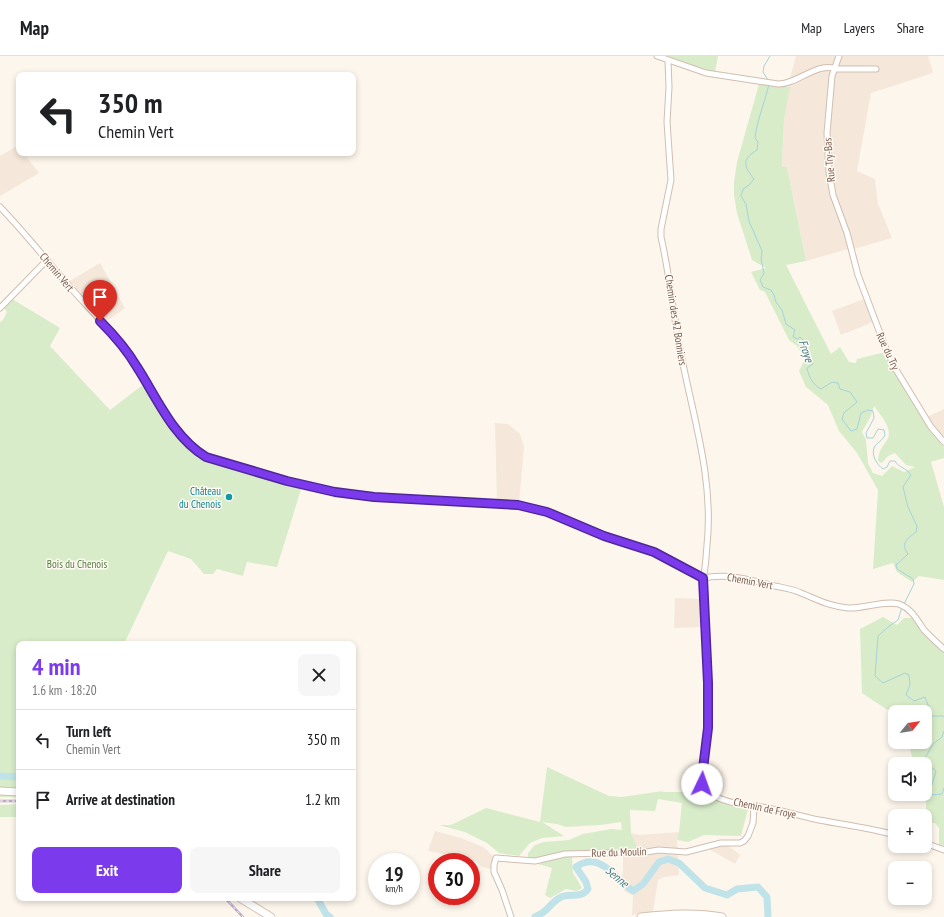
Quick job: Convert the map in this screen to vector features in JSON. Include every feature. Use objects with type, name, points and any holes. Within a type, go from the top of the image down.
[{"type":"street","points":[[657,56],[706,73],[781,84],[817,70],[834,68],[838,70],[876,69]]},
{"type":"street","name":"Rue Try-Bas","points":[[840,56],[834,68],[830,91],[827,133],[829,172],[833,195],[852,250]]},
{"type":"street","name":"Chemin des 42 Bonniers","points":[[668,61],[669,87],[667,122],[671,180],[661,230],[661,237],[671,286],[681,354],[701,447],[706,480],[709,526],[703,578]]},
{"type":"street","name":"Chemin Vert","points":[[0,208],[27,236],[130,355],[171,421],[197,451],[206,457],[287,481],[335,492],[374,497],[518,505],[533,508],[558,516],[619,542],[654,552],[703,578],[710,576],[734,576],[792,590],[820,602],[848,608],[868,607],[891,603],[902,606],[914,613],[925,630],[944,649]]},
{"type":"street","name":"Rue du Try","points":[[852,250],[858,275],[886,349],[895,368],[931,427],[944,442]]},
{"type":"street","points":[[0,308],[47,260]]},
{"type":"street","name":"Chemin de Froye","points":[[703,578],[708,691],[708,728],[702,784],[708,792],[724,800],[819,820],[870,828],[888,833]]},
{"type":"street","points":[[0,791],[16,792]]},
{"type":"street","name":"Rue du Moulin","points":[[511,917],[494,872],[496,858],[535,861],[565,854],[633,853],[659,850],[686,852],[721,843],[740,843],[748,836],[752,823],[754,807]]},
{"type":"street","points":[[932,846],[944,850]]},
{"type":"street","points":[[245,901],[271,917]]},
{"type":"street","points":[[641,917],[679,914],[705,914],[722,917]]},
{"type":"shaded area","points":[[796,56],[928,56],[933,73],[871,93],[857,171],[875,179],[878,204],[892,238],[806,261],[787,167],[782,167],[784,120],[790,78]]},
{"type":"shaded area","points":[[16,147],[16,156],[25,156],[39,173],[0,196],[0,156]]},
{"type":"shaded area","points":[[100,263],[125,308],[104,323],[68,282]]},
{"type":"shaded area","points":[[864,299],[873,322],[841,335],[832,311]]},
{"type":"shaded area","points":[[944,409],[944,435],[941,436],[927,417]]},
{"type":"shaded area","points":[[495,423],[508,424],[520,434],[524,447],[519,503],[497,502]]},
{"type":"shaded area","points":[[675,598],[701,599],[703,627],[674,628]]},
{"type":"shaded area","points":[[435,831],[461,838],[483,847],[494,857],[492,869],[482,867],[480,865],[480,853],[439,853],[428,851]]},
{"type":"shaded area","points":[[679,832],[677,840],[679,875],[664,877],[658,880],[653,912],[632,915],[633,895],[626,892],[619,885],[623,872],[623,856],[635,855],[639,851],[631,833],[639,835]]},
{"type":"shaded area","points":[[727,845],[740,855],[735,864],[709,849]]},
{"type":"green space","points":[[668,56],[718,56],[715,72],[696,67]]},
{"type":"green space","points":[[759,84],[790,87],[784,120],[782,167],[787,167],[806,261],[786,265],[831,354],[840,347],[849,362],[856,363],[857,359],[885,352],[892,367],[930,430],[944,447],[944,458],[931,462],[944,507],[944,580],[919,576],[912,582],[897,572],[893,563],[873,569],[878,490],[857,453],[839,431],[828,405],[806,387],[799,371],[805,359],[797,346],[789,340],[765,292],[760,290],[751,272],[766,268],[752,260],[737,213],[734,195],[734,182],[737,162]],"holes":[[[874,406],[885,422],[889,431],[889,436],[880,452],[878,461],[882,463],[888,456],[895,453],[906,465],[915,467],[904,472],[892,466],[882,476],[873,473],[868,463],[866,440],[862,432],[871,416]]]},
{"type":"green space","name":"Bois du Chenois","points":[[12,299],[60,328],[50,346],[110,410],[144,384],[175,432],[200,457],[302,486],[277,567],[247,562],[243,576],[217,569],[213,574],[204,574],[191,559],[168,551],[125,641],[16,641],[16,797],[0,797],[0,322],[3,320],[7,312],[4,308]]},
{"type":"green space","points":[[883,617],[897,625],[904,618],[912,618],[944,652],[944,846],[939,845],[939,828],[935,823],[932,823],[932,809],[926,809],[925,801],[932,801],[932,757],[912,757],[910,749],[932,749],[932,705],[888,705],[888,710],[862,693],[860,629]]},
{"type":"green space","points":[[547,767],[609,796],[622,797],[663,791],[662,792],[681,792],[700,790],[715,799],[748,809],[741,836],[704,835],[688,842],[677,840],[682,803],[658,799],[655,811],[630,810],[631,833],[639,851],[593,852],[534,859],[528,858],[528,853],[535,845],[544,842],[569,840],[583,834],[611,829],[622,830],[621,822],[566,827],[542,822],[564,836],[542,838],[530,843],[519,856],[499,853],[487,843],[465,832],[439,825],[451,825],[486,808],[540,822]]},
{"type":"green space","points":[[16,804],[16,817],[0,817],[0,805]]},
{"type":"green space","points":[[565,856],[572,856],[573,873],[582,888],[577,891],[566,889],[550,898],[545,895],[552,868],[538,864]]},
{"type":"waterway","name":"Froye","points":[[768,80],[763,72],[764,66],[770,56]]},
{"type":"waterway","name":"Froye","points":[[769,84],[756,131],[755,138],[758,142],[757,150],[746,160],[746,167],[754,179],[743,189],[741,196],[746,204],[749,221],[762,251],[761,259],[764,273],[760,280],[763,287],[771,290],[774,295],[776,302],[782,310],[786,324],[795,330],[793,337],[798,339],[800,337],[804,341],[802,347],[813,364],[807,368],[813,383],[821,389],[832,382],[838,383],[840,389],[850,392],[857,402],[844,413],[842,419],[851,431],[857,429],[861,413],[868,410],[873,411],[874,418],[866,433],[867,438],[873,438],[878,429],[884,430],[885,435],[883,439],[875,446],[873,452],[877,462],[883,469],[887,467],[890,461],[895,461],[911,475],[903,487],[908,507],[917,526],[916,532],[907,539],[905,544],[908,554],[896,565],[897,569],[913,579],[914,584],[904,604]]},
{"type":"waterway","name":"Froye","points":[[902,607],[898,620],[878,636],[875,676],[883,683],[905,673],[909,675],[910,685],[906,695],[914,701],[925,697],[932,716],[944,717]]},
{"type":"waterway","name":"Froye","points":[[944,731],[942,737],[933,744],[925,758],[930,766],[936,771],[929,795],[942,794],[944,788]]},
{"type":"waterway","name":"Senne","points":[[0,776],[16,777]]},
{"type":"waterway","name":"Senne","points":[[535,917],[544,912],[561,897],[579,895],[588,889],[586,882],[576,867],[585,863],[593,862],[607,868],[633,891],[643,884],[659,862],[668,859],[679,863],[705,888],[727,895],[737,889],[758,887],[767,897],[768,917]]},
{"type":"waterway","name":"Senne","points":[[319,901],[326,914],[330,917]]},
{"type":"railway","points":[[0,801],[16,801]]},
{"type":"railway","points":[[228,901],[243,917]]},
{"type":"place","name":"Château du Chenois","points":[[229,497]]},
{"type":"route","points":[[100,321],[130,355],[163,410],[185,439],[197,451],[206,457],[316,489],[335,492],[374,497],[518,505],[533,508],[572,521],[619,542],[654,552],[703,578],[708,683],[708,728],[702,784]]}]
